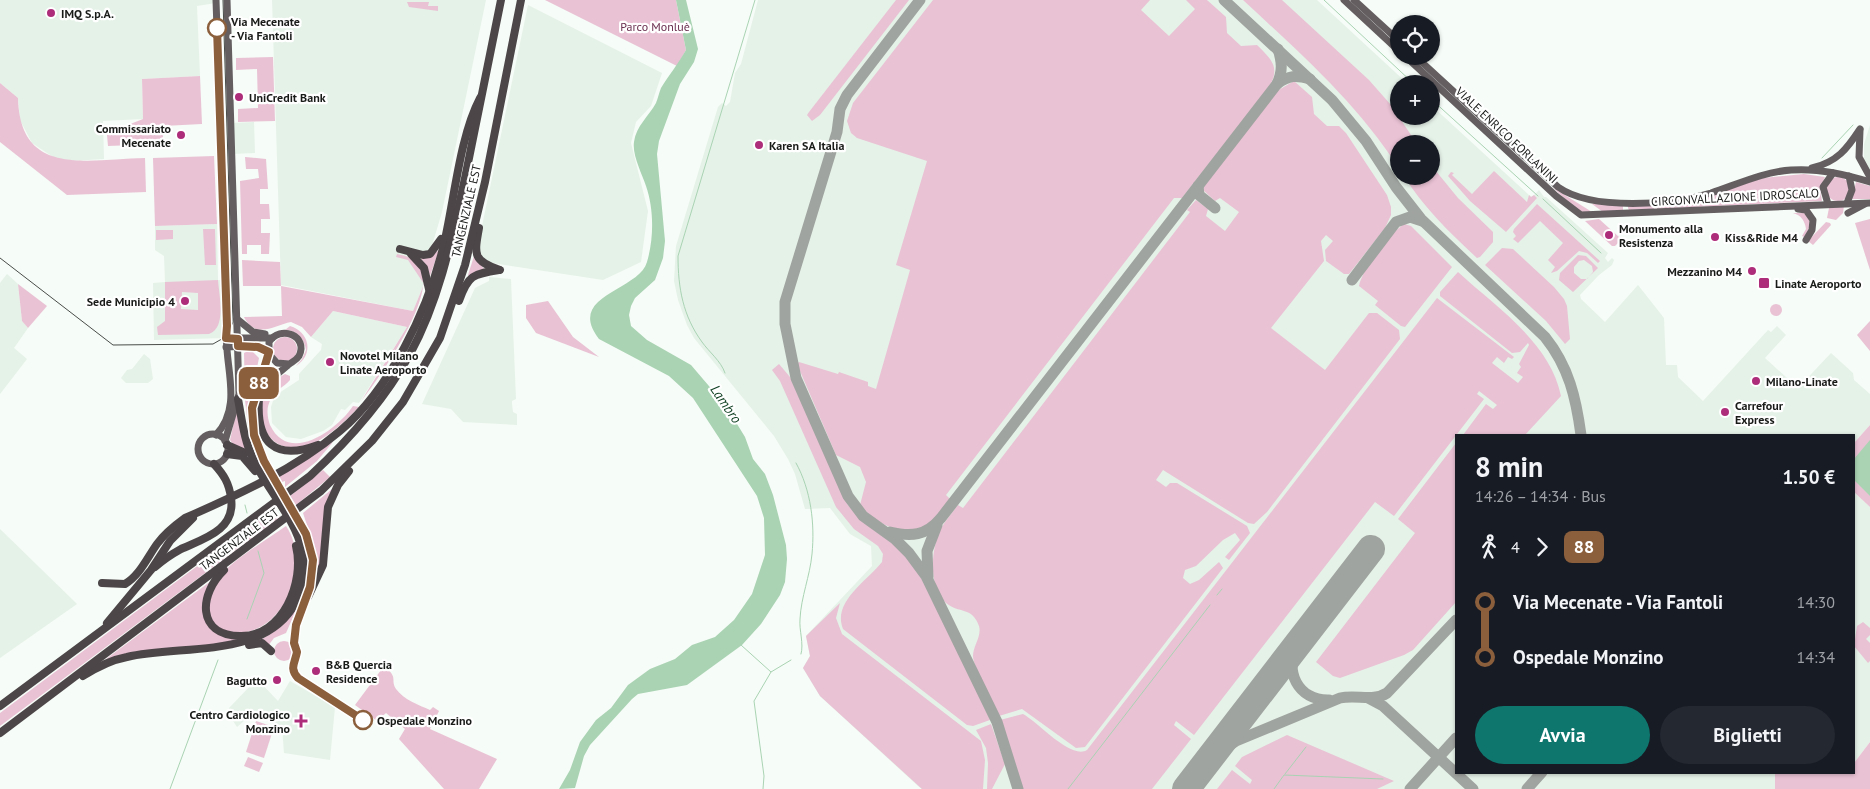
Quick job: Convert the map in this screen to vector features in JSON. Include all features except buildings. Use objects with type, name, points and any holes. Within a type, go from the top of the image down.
[{"type":"highway","name":"TANGENZIALE EST","points":[[0,706],[288,492],[330,457],[382,399],[410,352],[443,273],[502,0]]},
{"type":"highway","name":"TANGENZIALE EST","points":[[0,733],[250,547],[298,509],[342,472],[372,441],[403,402],[440,338],[465,265],[485,182],[521,0]]},
{"type":"highway","points":[[102,583],[120,585],[130,581],[171,527],[278,472],[324,443],[342,429],[383,381],[415,326],[429,290],[446,231],[474,110],[483,92]]},
{"type":"highway","points":[[440,338],[447,330],[464,287],[470,278],[477,274],[500,270],[482,263],[476,253],[485,182]]},
{"type":"highway","points":[[429,290],[426,273],[421,262],[400,249],[423,255],[430,254],[437,247],[446,231]]},
{"type":"highway","points":[[53,693],[94,669],[117,659],[240,643],[262,636],[284,619],[292,609],[302,588],[304,565],[299,540],[254,461],[245,440],[238,399]]},
{"type":"highway","points":[[259,399],[260,428],[274,445],[286,451],[296,452],[324,443]]},
{"type":"highway","points":[[308,597],[322,565],[326,542],[326,519],[332,495],[372,441]]},
{"type":"highway","points":[[226,443],[243,452],[254,461]]},
{"type":"highway","points":[[227,454],[242,456],[259,478],[293,534],[298,552],[298,569],[294,592],[277,618],[253,634],[231,635],[218,630],[208,619],[205,599],[213,583],[250,547]]},
{"type":"highway","points":[[151,570],[171,555],[215,534],[226,522],[231,509],[230,490],[226,479],[214,464]]},
{"type":"highway","points":[[99,632],[151,570],[170,541],[199,512]]},
{"type":"highway","points":[[190,649],[212,650],[258,643],[271,651]]},
{"type":"main road","points":[[216,0],[227,326],[226,347],[232,388],[226,420],[216,435],[205,437],[199,447],[202,458],[214,464],[222,461],[227,454],[226,443],[238,399],[238,342],[226,0]]},
{"type":"main road","points":[[1344,0],[1390,43]]},
{"type":"main road","points":[[1354,0],[1390,33]]},
{"type":"main road","name":"VIALE ENRICO FORLANINI","points":[[1415,65],[1574,211],[1584,216],[1601,216]]},
{"type":"main road","name":"VIALE ENRICO FORLANINI","points":[[1425,65],[1558,187],[1570,195]]},
{"type":"main road","points":[[1807,170],[1824,165],[1840,156],[1860,129],[1860,159],[1870,177]]},
{"type":"main road","name":"CIRCONVALLAZIONE IDROSCALO","points":[[1570,195],[1596,202],[1662,201],[1695,197],[1762,175],[1807,170],[1849,176],[1870,182]]},
{"type":"main road","points":[[1828,204],[1823,187],[1833,173]]},
{"type":"main road","points":[[1848,203],[1852,190],[1849,176]]},
{"type":"main road","points":[[1630,212],[1625,207],[1632,202]]},
{"type":"main road","points":[[1848,213],[1854,208],[1870,203]]},
{"type":"main road","name":"CIRCONVALLAZIONE IDROSCALO","points":[[1601,216],[1630,212],[1780,208],[1870,203]]},
{"type":"main road","points":[[1780,208],[1803,209],[1810,214],[1813,224],[1806,240]]},
{"type":"main road","points":[[237,318],[253,332],[275,336]]},
{"type":"main road","points":[[226,347],[238,342],[291,334],[300,342],[299,356],[268,384],[259,399]]},
{"type":"main road","points":[[269,352],[269,344],[275,336]]},
{"type":"main road","points":[[226,338],[258,347],[269,352],[277,363],[289,364]]},
{"type":"main road","points":[[216,435],[226,443]]},
{"type":"shaded area","points":[[0,0],[216,0],[216,3],[197,6],[200,76],[142,79],[143,119],[103,121],[104,159],[71,161],[53,157],[32,143],[20,120],[18,98],[0,83]]},
{"type":"shaded area","points":[[272,0],[486,0],[442,212],[431,249],[435,256],[413,311],[281,285]]},
{"type":"shaded area","points":[[676,0],[686,0],[698,49],[694,62],[680,84],[659,141],[657,154],[665,241],[663,258],[655,280],[635,298],[631,306],[629,315],[631,326],[647,340],[691,365],[726,406],[745,437],[753,459],[765,474],[773,495],[786,545],[785,582],[780,595],[761,624],[742,645],[687,685],[638,694],[590,745],[584,756],[575,788],[559,789],[570,770],[580,742],[596,720],[611,708],[628,685],[650,669],[675,659],[692,645],[715,637],[734,620],[752,594],[765,555],[764,518],[757,496],[693,398],[669,376],[599,339],[591,324],[591,312],[597,303],[641,272],[647,262],[651,243],[651,204],[636,158],[634,142],[640,126],[656,103],[661,88],[686,50]]},
{"type":"shaded area","points":[[758,0],[1317,0],[1398,75],[1390,75],[1390,125],[1440,125],[1440,113],[1529,195],[1532,197],[1539,190],[1544,197],[1608,253],[1605,258],[1608,262],[1612,258],[1614,260],[1612,265],[1599,275],[1580,295],[1581,299],[1605,322],[1638,285],[1664,318],[1666,365],[1677,365],[1678,377],[1703,401],[1768,330],[1771,332],[1777,326],[1786,335],[1765,358],[1798,388],[1831,353],[1853,373],[1854,380],[1870,394],[1870,425],[1855,442],[1855,434],[1455,434],[1455,774],[1841,774],[1823,789],[922,789],[820,696],[803,668],[810,656],[806,636],[872,566],[871,546],[850,534],[830,508],[805,509],[795,474],[788,459],[774,436],[694,338],[678,300],[674,281],[676,246],[718,107],[722,103],[726,106],[730,102],[735,73],[741,64]]},
{"type":"shaded area","points":[[528,5],[662,73],[651,106],[636,122],[631,143],[648,211],[641,262],[603,280],[485,262],[477,250]]},
{"type":"shaded area","points":[[254,122],[255,153],[232,154],[231,123]]},
{"type":"shaded area","points":[[1870,125],[1870,171],[1864,161],[1864,144]]},
{"type":"shaded area","points":[[217,224],[218,280],[225,280],[225,338],[154,340],[153,283],[165,282],[164,256],[155,250],[155,226]]},
{"type":"shaded area","points":[[7,274],[18,284],[22,321],[28,328],[14,348],[27,359],[0,394],[0,283]]},
{"type":"shaded area","points":[[489,277],[511,279],[516,399],[512,401],[512,404],[513,412],[517,414],[517,425],[463,422],[451,409],[422,404],[475,288],[489,281]]},
{"type":"shaded area","points":[[333,311],[407,327],[359,403],[353,402],[345,410],[341,409],[332,425],[323,431],[301,439],[286,437],[272,423],[271,407],[273,401],[279,393],[299,380],[299,374],[321,350],[322,344],[311,337]]},
{"type":"shaded area","points":[[144,354],[150,359],[153,379],[148,383],[126,383],[121,378],[127,370],[132,369]]},
{"type":"shaded area","points":[[1870,440],[1870,496],[1855,481],[1855,458]]},
{"type":"shaded area","points":[[1855,493],[1870,507],[1870,742],[1855,762]]},
{"type":"shaded area","points":[[0,529],[77,604],[0,658]]},
{"type":"shaded area","name":"Centro Cardiologico Monzino","points":[[257,679],[278,701],[290,681],[335,707],[330,760],[284,753],[282,727],[252,714],[237,727],[230,716],[229,708]]},
{"type":"green space","name":"Parco Monluè","points":[[545,0],[676,0],[686,50],[677,66]]},
{"type":"green space","points":[[896,0],[909,0],[820,115],[812,121],[807,115],[809,112]]},
{"type":"green space","points":[[933,0],[1150,0],[1141,10],[1169,36],[1195,9],[1186,0],[1207,0],[1226,17],[1227,33],[1241,46],[1257,45],[1273,64],[1274,74],[1269,87],[1182,198],[1174,198],[946,495],[950,499],[939,513],[926,526],[918,530],[909,531],[900,530],[881,523],[860,505],[866,482],[860,467],[836,455],[797,364],[799,362],[838,374],[839,372],[868,382],[868,386],[876,389],[910,270],[896,265],[927,161],[857,138],[851,133],[847,121],[853,103]]},
{"type":"green space","points":[[1243,0],[1282,0],[1369,80],[1390,104],[1390,125],[1404,125],[1411,135],[1390,135],[1390,155],[1345,99],[1306,59]]},
{"type":"green space","points":[[407,2],[429,2],[428,6],[438,6],[438,11],[409,7]]},
{"type":"green space","points":[[273,57],[275,121],[238,122],[238,109],[258,108],[257,69],[236,70],[236,58]]},
{"type":"green space","points":[[200,76],[202,124],[163,126],[163,141],[158,141],[158,144],[108,146],[107,135],[110,132],[143,119],[142,79]]},
{"type":"green space","points":[[1294,81],[1312,97],[1314,114],[1327,126],[1339,126],[1346,133],[1387,195],[1391,207],[1391,215],[1385,228],[1349,274],[1344,274],[1326,261],[1325,250],[1333,241],[1326,235],[1321,241],[1324,261],[1271,328],[1325,370],[1369,313],[1377,313],[1399,330],[1400,339],[1267,512],[1254,524],[1248,523],[1163,470],[1156,480],[1166,487],[1170,483],[1177,483],[1247,526],[1250,533],[1229,560],[1225,557],[1240,540],[1235,533],[1223,540],[1196,566],[1185,570],[1183,578],[1190,584],[1199,580],[1219,562],[1223,568],[1085,747],[1076,748],[1022,709],[999,716],[974,661],[973,652],[980,630],[979,626],[969,613],[946,603],[936,588],[933,558],[937,538],[940,530],[958,505],[963,508],[1190,212],[1187,210],[1196,200],[1208,209],[1206,216],[1225,231],[1239,212],[1220,198],[1215,201],[1202,189],[1277,91]]},
{"type":"green space","points":[[0,83],[18,98],[22,124],[31,141],[44,152],[61,158],[80,161],[145,158],[146,192],[67,195],[0,142]]},
{"type":"green space","points":[[214,156],[217,224],[155,226],[153,158]]},
{"type":"green space","points":[[245,157],[266,159],[268,189],[260,189],[260,204],[269,204],[270,219],[261,219],[261,233],[270,233],[269,254],[261,254],[261,245],[247,245],[247,254],[242,254],[240,181],[259,178],[258,169],[246,169]]},
{"type":"green space","points":[[1494,171],[1527,202],[1529,195],[1531,197],[1534,195],[1537,198],[1506,232],[1470,201],[1448,176],[1451,172],[1454,173],[1452,175],[1472,194]]},
{"type":"green space","points":[[1804,174],[1825,177],[1820,188],[1822,201],[1629,210],[1628,208],[1628,205],[1662,204],[1763,178]]},
{"type":"green space","points":[[1440,176],[1458,198],[1493,232],[1493,242],[1477,258],[1438,220],[1410,185],[1440,185]]},
{"type":"green space","points":[[1838,177],[1846,181],[1850,189],[1846,197],[1838,201],[1830,197],[1826,189],[1830,181]]},
{"type":"green space","points":[[1856,182],[1870,186],[1870,199],[1852,199]]},
{"type":"green space","points":[[1552,187],[1592,212],[1586,214],[1575,208]]},
{"type":"green space","points":[[1537,204],[1600,261],[1598,263],[1587,253],[1579,251],[1557,271],[1551,273],[1555,267],[1548,260],[1563,243],[1540,221],[1518,243],[1513,239],[1516,236],[1513,232],[1514,229]]},
{"type":"green space","points":[[1592,204],[1623,205],[1623,210],[1603,212]]},
{"type":"green space","points":[[1844,206],[1843,213],[1836,220],[1827,218],[1829,208]]},
{"type":"green space","points":[[1793,213],[1804,213],[1809,219],[1809,228],[1804,237],[1802,236],[1806,229],[1804,221]]},
{"type":"green space","points":[[1599,219],[1619,237],[1620,241],[1615,246],[1612,246],[1585,221]]},
{"type":"green space","points":[[1870,219],[1870,270],[1855,223]]},
{"type":"green space","points":[[1826,222],[1831,225],[1813,245],[1808,241]]},
{"type":"green space","points":[[1404,224],[1411,226],[1452,267],[1405,327],[1401,326],[1375,305],[1378,301],[1359,286],[1365,271],[1377,252]]},
{"type":"green space","points":[[203,229],[215,229],[216,265],[205,265]]},
{"type":"green space","points":[[156,230],[173,230],[173,239],[156,240]]},
{"type":"green space","points":[[1502,248],[1513,249],[1554,287],[1564,299],[1567,306],[1570,339],[1565,344],[1546,321],[1485,265]]},
{"type":"green space","points":[[439,250],[430,276],[427,267],[420,257],[431,256]]},
{"type":"green space","points":[[397,254],[418,263],[424,279],[423,283],[408,260],[396,257]]},
{"type":"green space","points":[[1578,255],[1586,256],[1598,268],[1589,277],[1593,272],[1592,266],[1584,260],[1579,261],[1574,267],[1574,273],[1581,279],[1587,279],[1573,292],[1559,280],[1560,273]]},
{"type":"green space","points":[[474,256],[484,269],[468,276],[468,275]]},
{"type":"green space","points":[[242,260],[280,262],[281,286],[243,286]]},
{"type":"green space","points":[[1458,272],[1504,312],[1534,342],[1546,359],[1555,377],[1561,396],[1526,434],[1464,434],[1486,404],[1493,409],[1497,405],[1479,391],[1477,394],[1484,399],[1457,434],[1455,434],[1455,437],[1394,516],[1375,502],[1194,735],[1176,721],[1174,725],[1191,739],[1152,789],[1022,789],[1000,720],[1023,714],[1072,750],[1080,752],[1087,750],[1437,298],[1514,357],[1512,359],[1508,357],[1504,363],[1497,357],[1492,363],[1518,383],[1523,377],[1517,373],[1521,367],[1519,364],[1529,345],[1528,343],[1520,352],[1512,353],[1440,296],[1440,292]]},
{"type":"green space","points":[[218,280],[221,310],[215,331],[209,334],[158,335],[157,327],[165,321],[165,282]],"holes":[[[182,292],[198,293],[198,310],[181,309]]]},
{"type":"green space","points":[[18,284],[47,306],[28,328],[22,321]]},
{"type":"green space","points":[[281,286],[413,311],[422,288],[414,316],[404,336],[380,376],[360,403],[407,327],[333,311],[311,337],[302,327],[291,322],[261,330],[250,325],[244,317],[282,316]]},
{"type":"green space","points":[[548,301],[573,337],[599,357],[536,333],[526,318],[526,305]]},
{"type":"green space","points":[[1774,304],[1778,304],[1782,310],[1778,316],[1774,316],[1770,312],[1770,308]]},
{"type":"green space","points":[[1870,321],[1870,351],[1857,335]]},
{"type":"green space","points":[[290,326],[302,333],[307,344],[307,350],[305,356],[296,366],[306,350],[304,342],[296,333],[285,330]]},
{"type":"green space","points":[[285,337],[294,340],[297,349],[294,358],[285,361],[276,358],[273,349],[276,340]]},
{"type":"green space","points":[[248,351],[253,352],[259,358],[250,402],[249,434],[245,400],[244,353]]},
{"type":"green space","points":[[267,364],[279,369],[265,382],[262,380]]},
{"type":"green space","points":[[779,364],[790,377],[848,505],[862,521],[900,549],[917,570],[967,668],[990,720],[973,726],[967,725],[843,629],[842,610],[853,593],[882,562],[883,554],[878,546],[854,529],[836,507],[780,381],[772,370]]},
{"type":"green space","points":[[285,374],[290,376],[290,380],[273,396],[268,405],[268,415],[270,425],[278,437],[289,442],[300,443],[313,440],[336,425],[353,406],[359,407],[332,432],[314,443],[296,448],[281,445],[270,438],[264,426],[261,412],[264,397],[272,384]]},
{"type":"green space","points":[[237,408],[247,451],[233,444],[230,440]]},
{"type":"green space","points":[[1870,425],[1870,507],[1855,493],[1855,442]]},
{"type":"green space","points":[[333,442],[317,461],[285,487],[285,481],[282,482],[279,476]]},
{"type":"green space","points":[[1455,444],[1455,603],[1413,650],[1340,678],[1333,676],[1316,662],[1415,533],[1398,519]]},
{"type":"green space","points":[[323,470],[330,477],[296,505],[290,496]]},
{"type":"green space","points":[[332,489],[327,505],[319,567],[303,513]]},
{"type":"green space","points":[[275,508],[280,517],[0,726],[0,713]]},
{"type":"green space","points":[[286,526],[294,543],[295,555],[293,585],[288,598],[268,622],[252,630],[237,633],[224,630],[213,622],[208,611],[209,595],[219,577],[241,557]]},
{"type":"green space","points":[[294,534],[302,563],[300,586],[284,615],[265,630],[241,639],[214,645],[131,655],[107,661],[106,659],[211,581],[203,602],[207,622],[220,633],[238,636],[259,631],[278,618],[293,598],[299,569]]},
{"type":"green space","points":[[840,603],[836,618],[842,634],[981,741],[985,760],[983,789],[922,789],[820,696],[803,668],[810,656],[806,636]]},
{"type":"green space","points":[[297,608],[286,633],[274,638],[268,646],[257,641],[279,627]]},
{"type":"green space","points":[[1863,622],[1870,628],[1870,635],[1866,639],[1870,643],[1870,661],[1868,663],[1855,647],[1857,626]]},
{"type":"green space","points":[[284,641],[291,644],[294,651],[291,658],[284,661],[277,658],[274,651],[277,644]]},
{"type":"green space","points":[[384,666],[393,676],[396,689],[403,696],[430,710],[433,707],[439,711],[430,729],[497,759],[479,789],[444,789],[399,739],[405,729],[386,713],[377,721],[355,705]]},
{"type":"green space","points":[[256,721],[274,727],[264,758],[246,752]]},
{"type":"green space","points":[[991,724],[1005,764],[992,789],[987,789],[988,763],[986,748],[976,730]]},
{"type":"green space","points":[[1287,735],[1394,781],[1377,789],[1217,789],[1232,770],[1250,784],[1252,780],[1235,766],[1242,757]]},
{"type":"green space","points":[[1870,742],[1870,789],[1775,789],[1775,774],[1855,774],[1855,762]]},
{"type":"green space","points":[[248,757],[263,763],[259,772],[244,766]]},
{"type":"waterway","points":[[725,373],[721,364],[705,346],[690,322],[683,301],[679,279],[678,256],[755,0]]},
{"type":"waterway","points":[[1324,0],[1404,75]]},
{"type":"waterway","points":[[1440,107],[1538,196]]},
{"type":"waterway","points":[[1822,158],[1853,125]]},
{"type":"waterway","points":[[1543,199],[1601,253]]},
{"type":"waterway","points":[[796,463],[805,484],[811,507],[813,531],[811,562],[801,611],[801,654]]},
{"type":"waterway","points":[[245,505],[247,513]]},
{"type":"waterway","points":[[247,619],[264,573],[258,551]]},
{"type":"waterway","points":[[1217,595],[1222,589]]},
{"type":"waterway","points":[[1068,789],[1210,605]]},
{"type":"waterway","points":[[741,645],[771,672],[791,660]]},
{"type":"waterway","points":[[170,789],[218,660]]},
{"type":"waterway","points":[[763,789],[764,776],[754,701],[771,672]]},
{"type":"waterway","points":[[1285,774],[1306,747]]},
{"type":"waterway","points":[[1274,789],[1284,775],[1383,779]]},
{"type":"taxiway","points":[[920,0],[847,95],[840,109],[837,132],[785,302],[785,324],[796,378],[848,496],[863,516],[895,539],[909,553],[926,576],[997,722],[1018,789]]},
{"type":"taxiway","points":[[1224,0],[1332,100],[1366,141],[1396,187],[1421,219],[1545,337],[1566,371],[1577,408],[1581,434]]},
{"type":"taxiway","points":[[890,532],[918,534],[930,528],[941,518],[1277,84],[1281,66],[1278,49]]},
{"type":"taxiway","points":[[1277,84],[1293,77],[1310,79]]},
{"type":"taxiway","points":[[1198,186],[1199,195],[1215,208]]},
{"type":"taxiway","points":[[1352,280],[1396,222],[1410,217],[1422,221]]},
{"type":"taxiway","points":[[928,577],[927,551],[937,525]]},
{"type":"taxiway","points":[[1197,775],[1217,754],[1236,741],[1340,698],[1382,696],[1455,621]]},
{"type":"taxiway","points":[[1298,645],[1292,664],[1296,682],[1309,695],[1318,699],[1329,700]]},
{"type":"taxiway","points":[[1368,698],[1383,706],[1455,772]]},
{"type":"taxiway","points":[[1410,789],[1455,739]]},
{"type":"taxiway","points":[[1457,774],[1473,789]]},
{"type":"taxiway","points":[[1527,789],[1540,774]]},
{"type":"runway","points":[[1186,789],[1371,549]]},
{"type":"tram line","points":[[0,258],[113,345],[213,344],[227,336],[233,322],[223,0]]},
{"type":"bus line","name":"88","points":[[217,28],[226,338],[238,339],[238,346],[258,347],[269,352],[252,408],[254,435],[264,461],[302,525],[309,542],[313,560],[313,572],[308,597],[296,625],[294,643],[297,652],[292,664],[293,671],[295,676],[363,720]]},
{"type":"place","name":"IMQ S.p.A.","points":[[51,13]]},
{"type":"place","name":"Via Mecenate - Via Fantoli","points":[[217,28]]},
{"type":"place","name":"UniCredit Bank","points":[[239,97]]},
{"type":"place","name":"Commissariato Mecenate","points":[[181,135]]},
{"type":"place","name":"Karen SA Italia","points":[[759,145]]},
{"type":"place","name":"Monumento alla Resistenza","points":[[1609,235]]},
{"type":"place","name":"Kiss&Ride M4","points":[[1715,237]]},
{"type":"place","name":"Mezzanino M4","points":[[1752,271]]},
{"type":"place","name":"Linate Aeroporto","points":[[1764,283]]},
{"type":"place","name":"Sede Municipio 4","points":[[185,301]]},
{"type":"place","name":"Novotel Milano Linate Aeroporto","points":[[330,362]]},
{"type":"place","name":"Milano-Linate","points":[[1756,381]]},
{"type":"place","name":"Carrefour Express","points":[[1725,412]]},
{"type":"place","name":"B&B Quercia Residence","points":[[316,671]]},
{"type":"place","name":"Bagutto","points":[[277,680]]},
{"type":"place","name":"Ospedale Monzino","points":[[363,720]]},
{"type":"place","name":"Centro Cardiologico Monzino","points":[[301,721]]},
{"type":"water label","name":"Lambro","points":[[726,404]]}]
